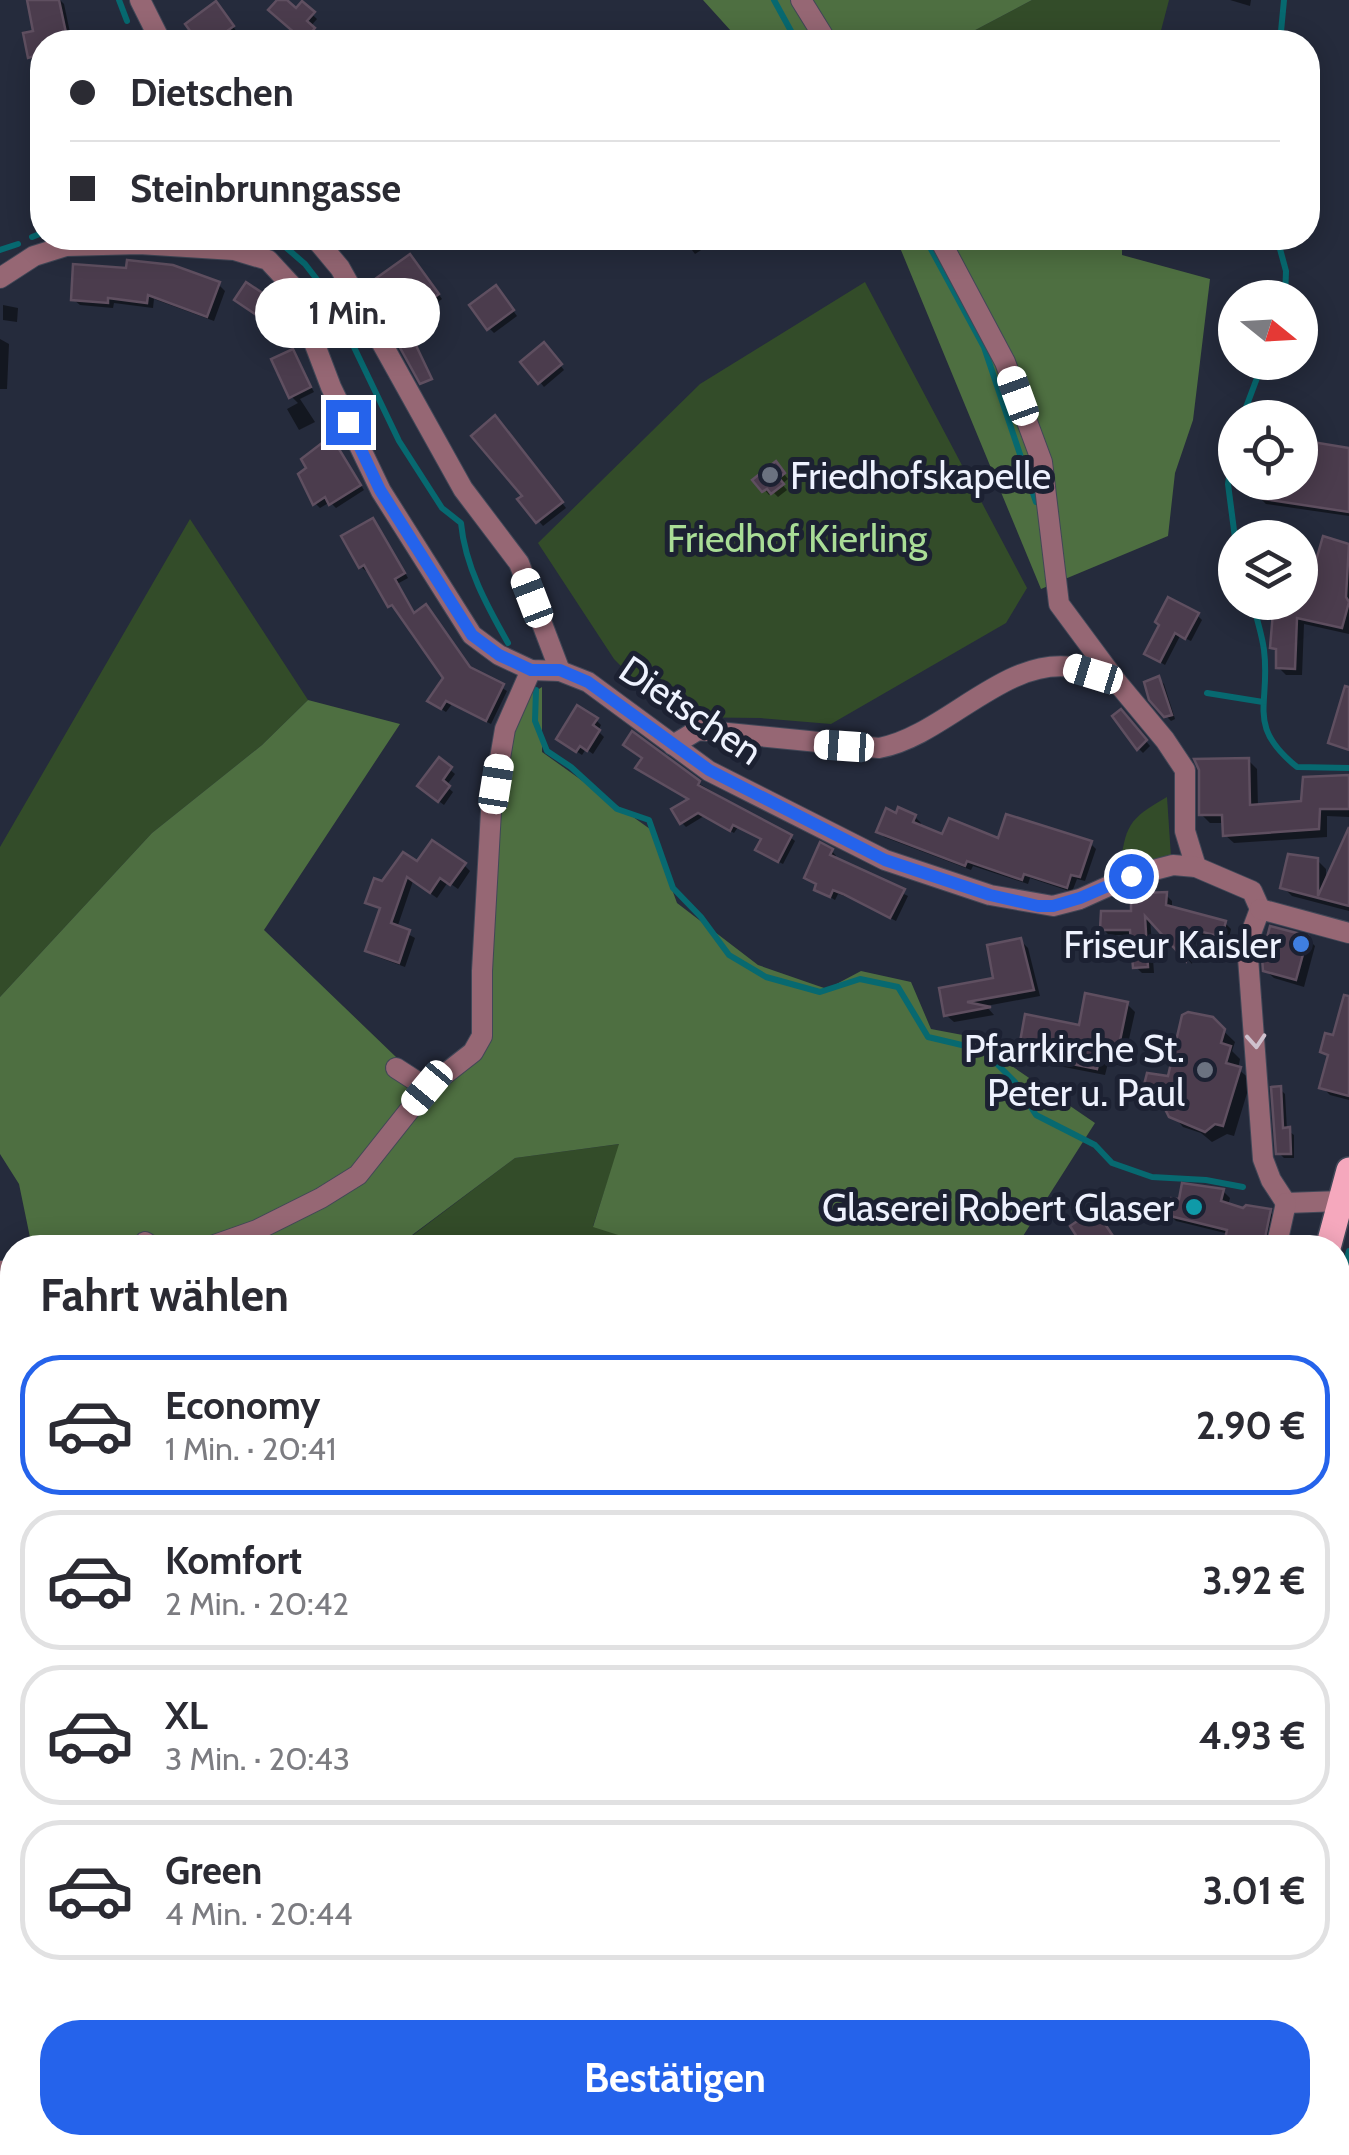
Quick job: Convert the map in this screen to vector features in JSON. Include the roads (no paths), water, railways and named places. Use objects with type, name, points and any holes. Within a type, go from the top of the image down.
[{"type":"main road","points":[[1332,1235],[1349,1170]]},
{"type":"street","points":[[140,0],[156,30]]},
{"type":"street","points":[[801,0],[820,30]]},
{"type":"street","points":[[0,278],[34,256],[53,250]]},
{"type":"street","points":[[234,250],[268,260],[293,287],[331,387],[380,490],[472,635],[499,655],[531,670],[560,670]]},
{"type":"street","name":"Dietschen","points":[[325,250],[340,268],[463,489],[518,562],[560,670],[588,682],[709,770],[885,860],[990,895],[1053,906],[1131,876],[1173,865],[1196,868]]},
{"type":"street","points":[[945,250],[1006,362],[1042,462],[1059,604],[1184,770],[1185,831],[1196,868],[1252,891],[1260,910],[1247,944],[1264,1159],[1270,1180],[1286,1203],[1279,1235]]},
{"type":"street","points":[[672,745],[698,730],[879,748],[904,743],[1006,682],[1038,670],[1070,667],[1116,681]]},
{"type":"street","points":[[243,1235],[358,1175],[427,1088],[474,1052],[482,1036],[492,811],[505,729],[531,670]]},
{"type":"street","points":[[1260,910],[1349,933]]},
{"type":"street","points":[[396,1068],[427,1088]]},
{"type":"street","points":[[1286,1203],[1341,1201]]},
{"type":"waterway","points":[[119,0],[127,21]]},
{"type":"waterway","points":[[774,0],[790,30]]},
{"type":"waterway","points":[[1281,30],[1284,0]]},
{"type":"waterway","points":[[0,250],[18,244]]},
{"type":"waterway","points":[[289,250],[329,295],[399,441],[442,508],[461,523],[472,570],[508,643]]},
{"type":"waterway","points":[[931,250],[984,347],[1036,502]]},
{"type":"waterway","points":[[1280,250],[1286,280]]},
{"type":"waterway","points":[[1249,400],[1256,380]]},
{"type":"waterway","points":[[1230,500],[1233,520]]},
{"type":"waterway","points":[[1257,620],[1264,650],[1264,713],[1271,739],[1297,767],[1349,768]]},
{"type":"waterway","points":[[536,690],[535,721],[547,751],[617,809],[649,820],[673,888],[729,955],[766,977],[820,992],[860,979],[898,987],[928,1037],[983,1050],[1015,1082],[1036,1115],[1095,1145],[1112,1163],[1152,1177],[1243,1187]]},
{"type":"waterway","points":[[1207,693],[1263,702]]},
{"type":"place","name":"Friedhofskapelle","points":[[770,475]]},
{"type":"place","name":"Friseur Kaisler","points":[[1301,944]]},
{"type":"place","name":"Pfarrkirche St. Peter u. Paul","points":[[1205,1070]]},
{"type":"place","name":"Glaserei Robert Glaser","points":[[1194,1207]]},
{"type":"park label","name":"Friedhof Kierling","points":[[797,538]]}]
